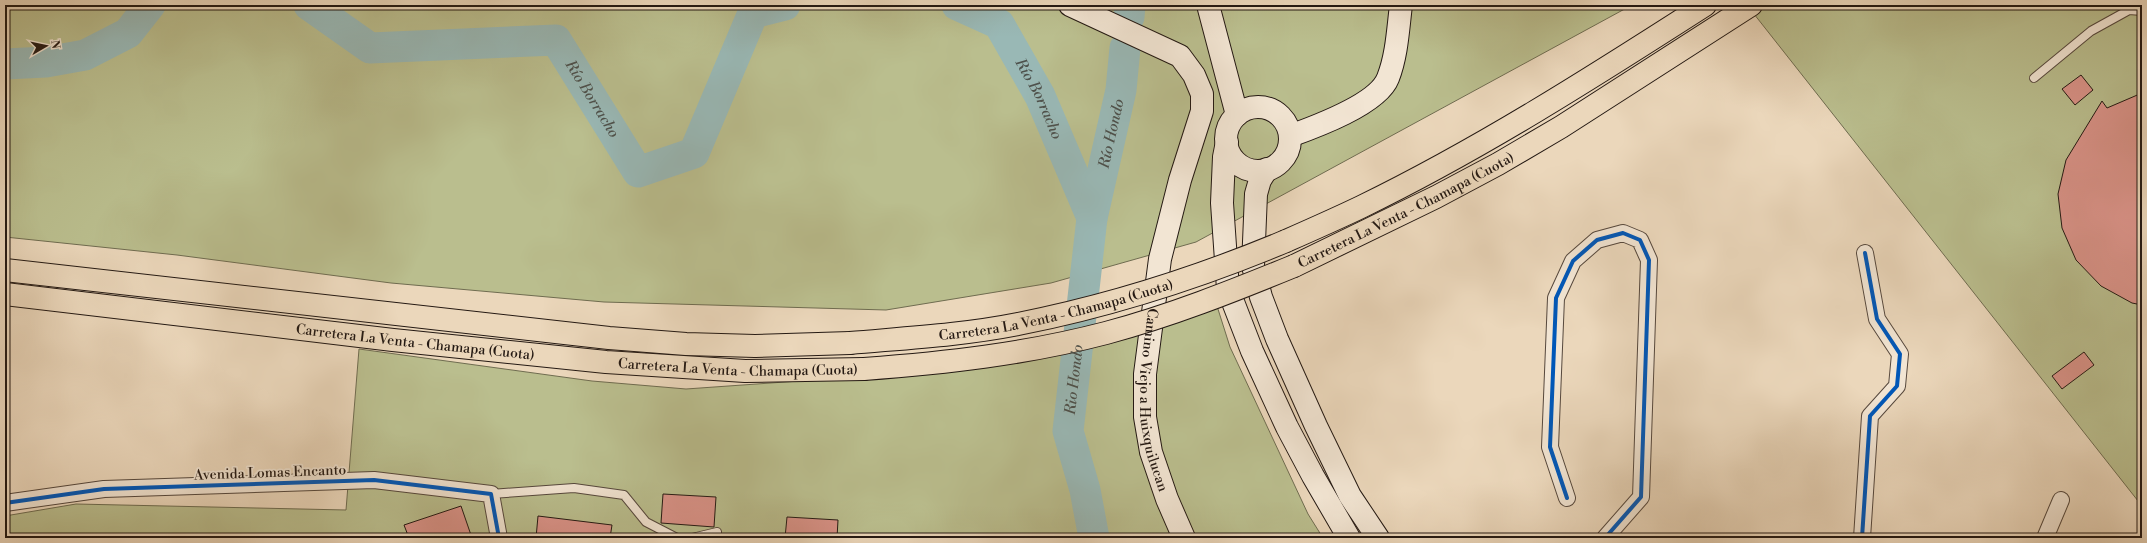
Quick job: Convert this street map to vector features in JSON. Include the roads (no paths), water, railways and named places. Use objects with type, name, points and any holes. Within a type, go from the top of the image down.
[{"type":"highway","name":"Carretera La Venta - Chamapa (Cuota)","points":[[5,270],[609,338],[686,344],[755,346],[850,343],[933,336],[1018,324],[1124,298],[1237,261],[1360,208],[1432,170],[1549,103],[1705,5]]},
{"type":"highway","name":"Carretera La Venta - Chamapa (Cuota)","points":[[5,294],[401,341],[606,362],[745,371],[864,370],[986,358],[1105,333],[1180,310],[1294,266],[1436,197],[1498,164],[1561,127],[1750,5]]},
{"type":"main road","name":"Camino Viejo a Huixquilucan","points":[[1070,5],[1096,19],[1180,56],[1194,75],[1202,94],[1202,111],[1180,180],[1160,259],[1145,374],[1145,417],[1151,452],[1167,499],[1184,538]]},
{"type":"main road","points":[[1208,5],[1237,115]]},
{"type":"main road","points":[[1290,136],[1326,123],[1368,100],[1388,79],[1396,47],[1400,5]]},
{"type":"main road","points":[[1227,142],[1231,154],[1238,163],[1249,169],[1267,169],[1280,162],[1284,157],[1290,143],[1290,136],[1285,121],[1280,115],[1267,108],[1251,108],[1237,115],[1229,127],[1224,157],[1222,203],[1228,289],[1252,351],[1287,427],[1349,538]]},
{"type":"main road","points":[[1267,169],[1260,180],[1256,194],[1253,266],[1261,297],[1276,339],[1316,426],[1350,496],[1378,538]]},
{"type":"street","points":[[1567,498],[1550,447],[1556,298],[1573,261],[1597,240],[1622,233],[1640,240],[1649,260],[1641,497],[1605,538]]},
{"type":"street","points":[[1862,538],[1870,416],[1897,386],[1900,354],[1877,319],[1865,253]]},
{"type":"street","name":"Avenida Lomas Encanto","points":[[5,503],[104,489],[374,480],[491,494]]},
{"type":"street","points":[[491,494],[499,538]]},
{"type":"street","points":[[2045,538],[2061,500]]},
{"type":"lane","points":[[2034,78],[2090,31],[2129,10],[2142,10]]},
{"type":"lane","name":"Avenida Lomas Encanto","points":[[491,494],[574,488],[624,494],[646,522],[677,538]]},
{"type":"lane","points":[[692,538],[717,532]]},
{"type":"waterway","name":"Río Borracho","points":[[5,64],[46,62],[85,55],[128,33],[150,5]]},
{"type":"waterway","name":"Río Borracho","points":[[309,5],[370,48],[556,40],[638,172],[694,153],[753,13],[785,5]]},
{"type":"waterway","name":"Río Borracho","points":[[957,5],[999,24],[1040,96],[1092,218]]},
{"type":"waterway","name":"Río Hondo","points":[[1129,17],[1130,5]]},
{"type":"waterway","name":"Rio Hondo","points":[[1094,538],[1085,490],[1068,431],[1092,218],[1121,90],[1125,48]]}]
